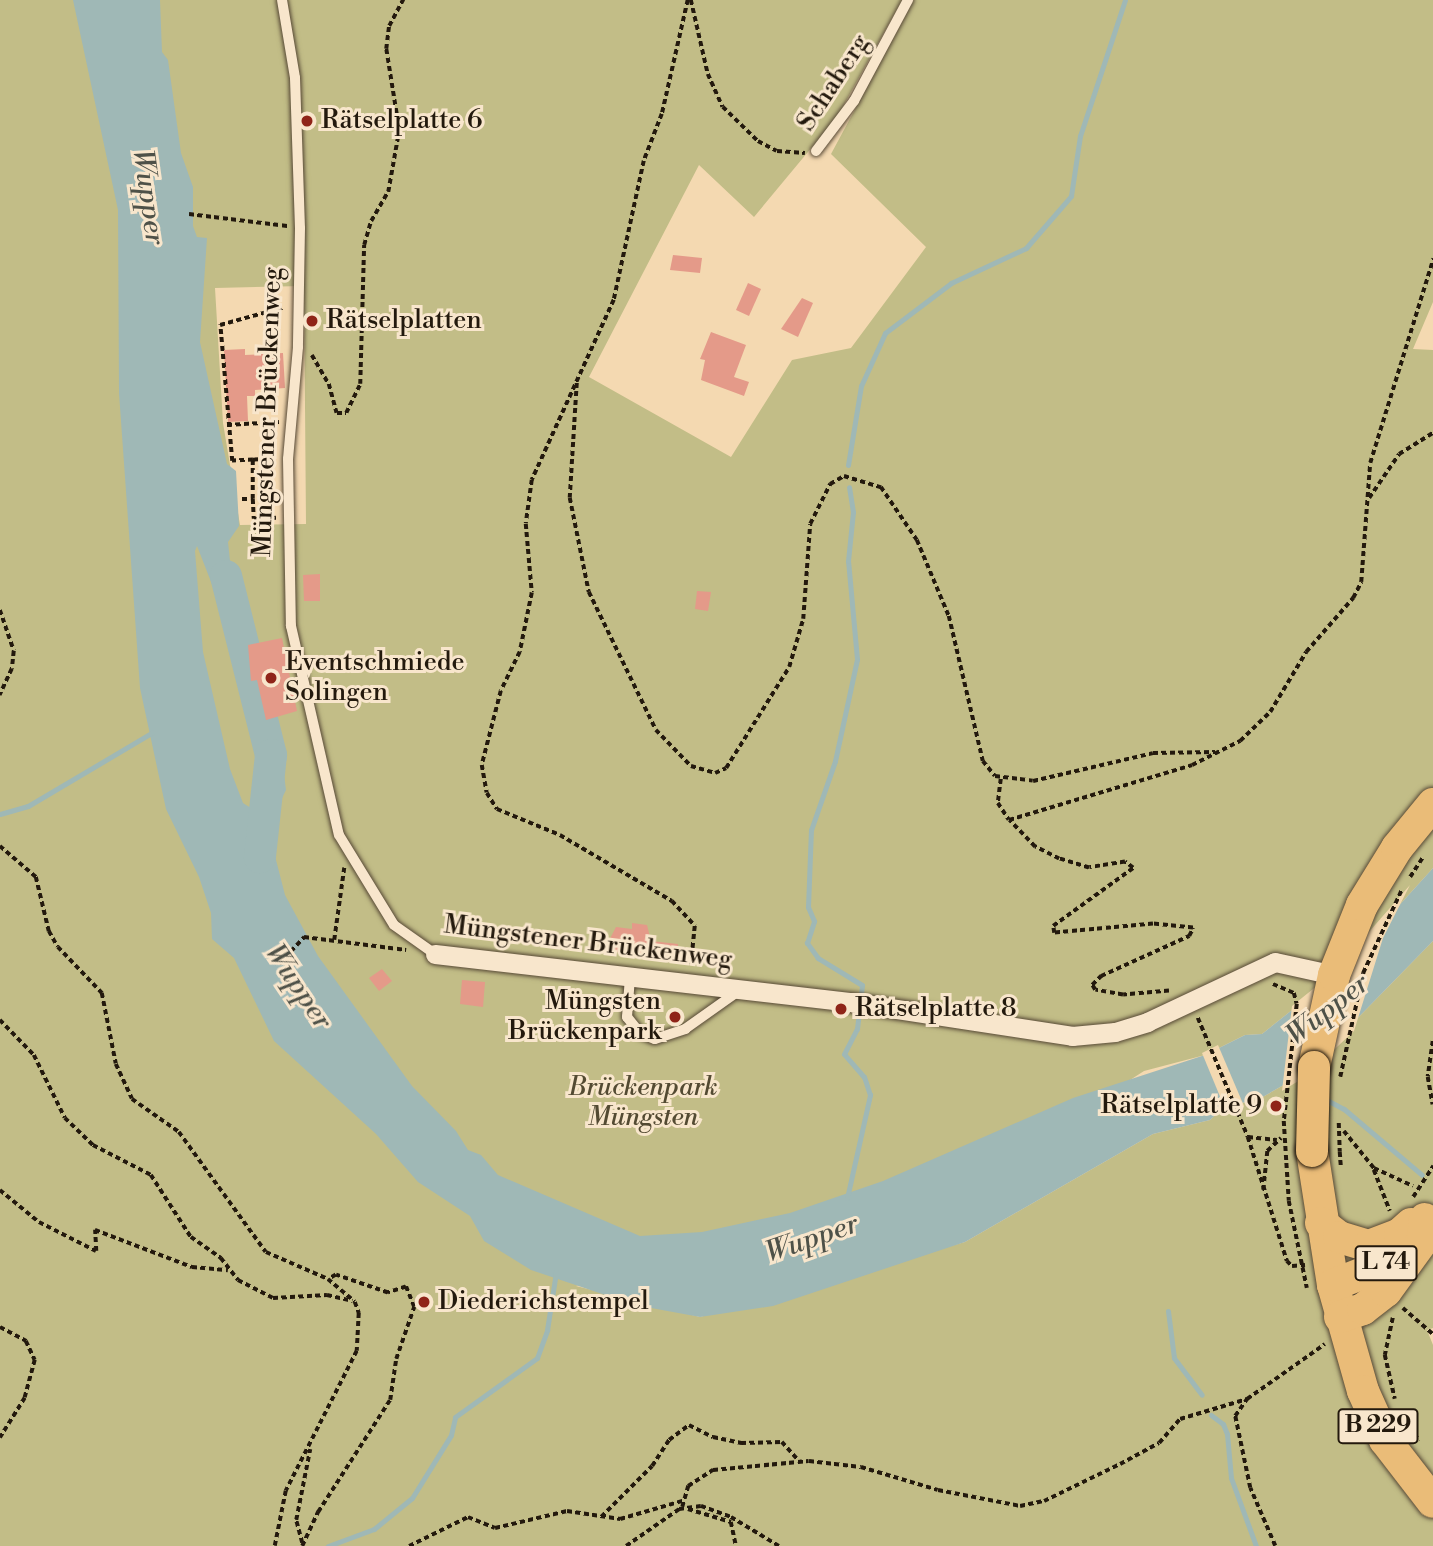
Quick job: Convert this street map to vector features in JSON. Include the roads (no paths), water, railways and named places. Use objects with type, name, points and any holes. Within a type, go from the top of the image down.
[{"type":"main road","name":"B 229","points":[[1433,804],[1378,876],[1349,974],[1314,1067],[1326,1151],[1321,1223],[1340,1317],[1374,1418],[1405,1469],[1433,1502]]},
{"type":"main road","name":"L 74","points":[[1321,1223],[1339,1237],[1368,1245],[1422,1206]]},
{"type":"main road","name":"L 74","points":[[1333,1285],[1397,1255],[1422,1206]]},
{"type":"main road","name":"L 74","points":[[1340,1317],[1363,1308],[1386,1291],[1423,1240],[1422,1206]]},
{"type":"street","name":"Müngstener Brückenweg","points":[[435,954],[743,988],[1083,1035],[1132,1028],[1275,962],[1349,974]]},
{"type":"lane","name":"Müngstener Brückenweg","points":[[282,0],[295,78],[300,228],[298,347],[291,422],[291,625],[328,803],[346,852],[394,925],[435,954]]},
{"type":"lane","name":"Schaberg","points":[[816,151],[854,101],[908,0]]},
{"type":"lane","points":[[630,976],[627,1017],[640,1033],[655,1039],[685,1030],[743,988]]},
{"type":"water","points":[[73,0],[160,0],[162,52],[168,60],[181,153],[193,187],[193,226],[197,237],[207,238],[200,342],[227,464],[236,471],[239,526],[228,542],[236,617],[226,620],[197,546],[195,551],[203,652],[230,769],[243,803],[265,817],[285,895],[318,956],[412,1086],[456,1131],[468,1150],[481,1155],[498,1175],[640,1236],[702,1232],[790,1213],[883,1181],[1073,1098],[1205,1055],[1245,1035],[1262,1034],[1337,974],[1433,868],[1433,941],[1303,1074],[1261,1098],[1223,1108],[1210,1120],[1153,1134],[965,1242],[773,1306],[700,1317],[635,1305],[531,1270],[484,1241],[470,1216],[418,1182],[376,1134],[274,1041],[234,958],[212,939],[211,913],[199,877],[166,809],[140,688],[119,393],[118,210]]},
{"type":"water","points":[[259,742],[280,742],[286,790],[273,817],[256,805]]},
{"type":"waterway","points":[[848,465],[861,386],[885,333],[951,283],[1026,248],[1071,196],[1080,136],[1125,0]]},
{"type":"waterway","points":[[847,1198],[870,1095],[864,1077],[844,1054],[857,1029],[862,985],[818,958],[807,943],[814,921],[808,907],[811,830],[835,761],[857,659],[848,561],[853,512],[849,487]]},
{"type":"waterway","name":"Wupper","points":[[226,576],[271,755],[260,857]]},
{"type":"waterway","points":[[0,814],[28,806],[153,732]]},
{"type":"waterway","points":[[1323,1098],[1344,1109],[1422,1175]]},
{"type":"waterway","points":[[328,1546],[374,1529],[412,1498],[451,1435],[455,1417],[537,1358],[547,1330],[556,1272]]},
{"type":"waterway","points":[[1168,1311],[1174,1358],[1202,1395]]},
{"type":"waterway","points":[[1211,1415],[1223,1424],[1227,1434],[1231,1478],[1256,1546]]},
{"type":"place","name":"Rätselplatte 6","points":[[307,121]]},
{"type":"place","name":"Rätselplatten","points":[[312,321]]},
{"type":"place","name":"Eventschmiede Solingen","points":[[271,678]]},
{"type":"place","name":"Rätselplatte 8","points":[[841,1009]]},
{"type":"place","name":"Müngsten Brückenpark","points":[[675,1017]]},
{"type":"place","name":"Rätselplatte 9","points":[[1276,1106]]},
{"type":"place","name":"Diederichstempel","points":[[424,1302]]},
{"type":"park label","name":"Brückenpark Müngsten","points":[[643,1103]]}]
